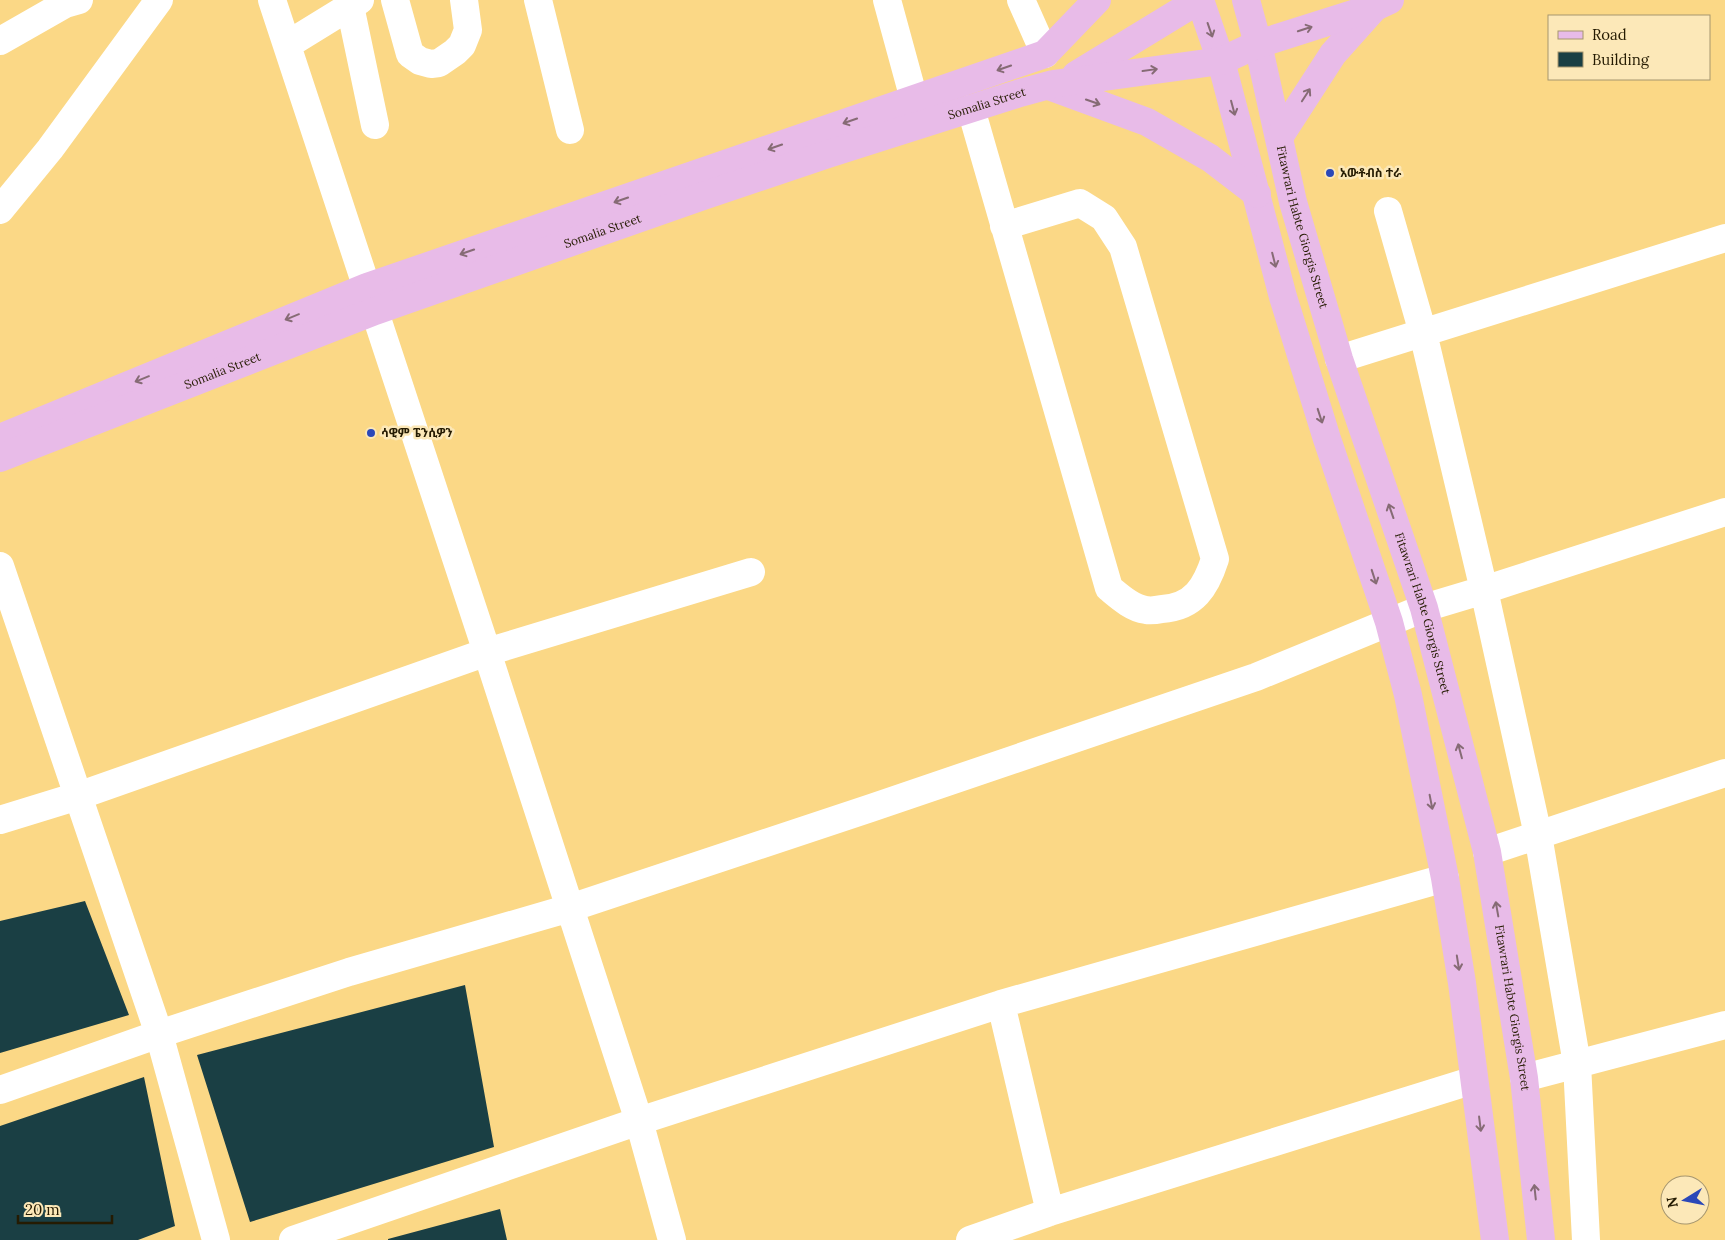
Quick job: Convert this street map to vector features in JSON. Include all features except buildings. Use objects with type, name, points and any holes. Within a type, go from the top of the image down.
[{"type":"main road","points":[[0,438],[914,99],[1045,54],[1098,0]]},
{"type":"main road","points":[[1057,83],[1199,0],[1221,60],[1301,356],[1389,622],[1408,695],[1445,878],[1462,983],[1495,1240]]},
{"type":"main road","name":"Fitawrari Habte Giorgis Street","points":[[1246,0],[1280,136],[1293,202],[1339,359],[1424,608],[1487,852],[1524,1078],[1540,1240]]},
{"type":"main road","points":[[1280,136],[1332,54],[1382,3]]},
{"type":"main road","name":"Somalia Street","points":[[0,458],[371,299],[1057,83],[1221,60],[1258,44],[1382,3]]},
{"type":"main road","points":[[1057,83],[1148,122],[1210,158],[1257,194]]},
{"type":"street","points":[[0,41],[65,4],[80,0]]},
{"type":"street","points":[[0,210],[50,149],[159,0]]},
{"type":"street","points":[[272,0],[639,1121],[672,1240]]},
{"type":"street","points":[[395,0],[410,54],[420,61],[432,64],[439,63],[462,45],[468,30],[464,0]]},
{"type":"street","points":[[538,0],[570,130]]},
{"type":"street","points":[[887,0],[914,99]]},
{"type":"street","points":[[1021,0],[1045,54]]},
{"type":"street","points":[[287,45],[355,3],[375,124]]},
{"type":"street","points":[[971,109],[1004,226],[1109,588],[1128,603],[1146,610],[1172,608],[1196,597],[1208,580],[1215,559],[1123,247],[1104,218],[1080,203],[1004,226]]},
{"type":"street","points":[[1388,211],[1423,333],[1484,590],[1538,835],[1577,1064],[1586,1240]]},
{"type":"street","points":[[1339,359],[1725,238]]},
{"type":"street","points":[[0,1090],[158,1034],[349,972],[570,908],[1256,677],[1424,608],[1725,512]]},
{"type":"street","points":[[0,566],[158,1034],[216,1240]]},
{"type":"street","points":[[0,820],[78,796],[487,652],[752,572]]},
{"type":"street","points":[[1487,852],[1725,773]]},
{"type":"street","points":[[293,1240],[639,1121],[1000,1004],[1445,878]]},
{"type":"street","points":[[1000,1004],[1050,1212]]},
{"type":"street","points":[[1524,1078],[1725,1025]]},
{"type":"street","points":[[970,1240],[1050,1212],[1474,1080]]},
{"type":"place","name":"አውቶብስ ተራ","points":[[1330,173]]},
{"type":"place","name":"ሳዊም ፔንሲዎን","points":[[371,433]]}]
